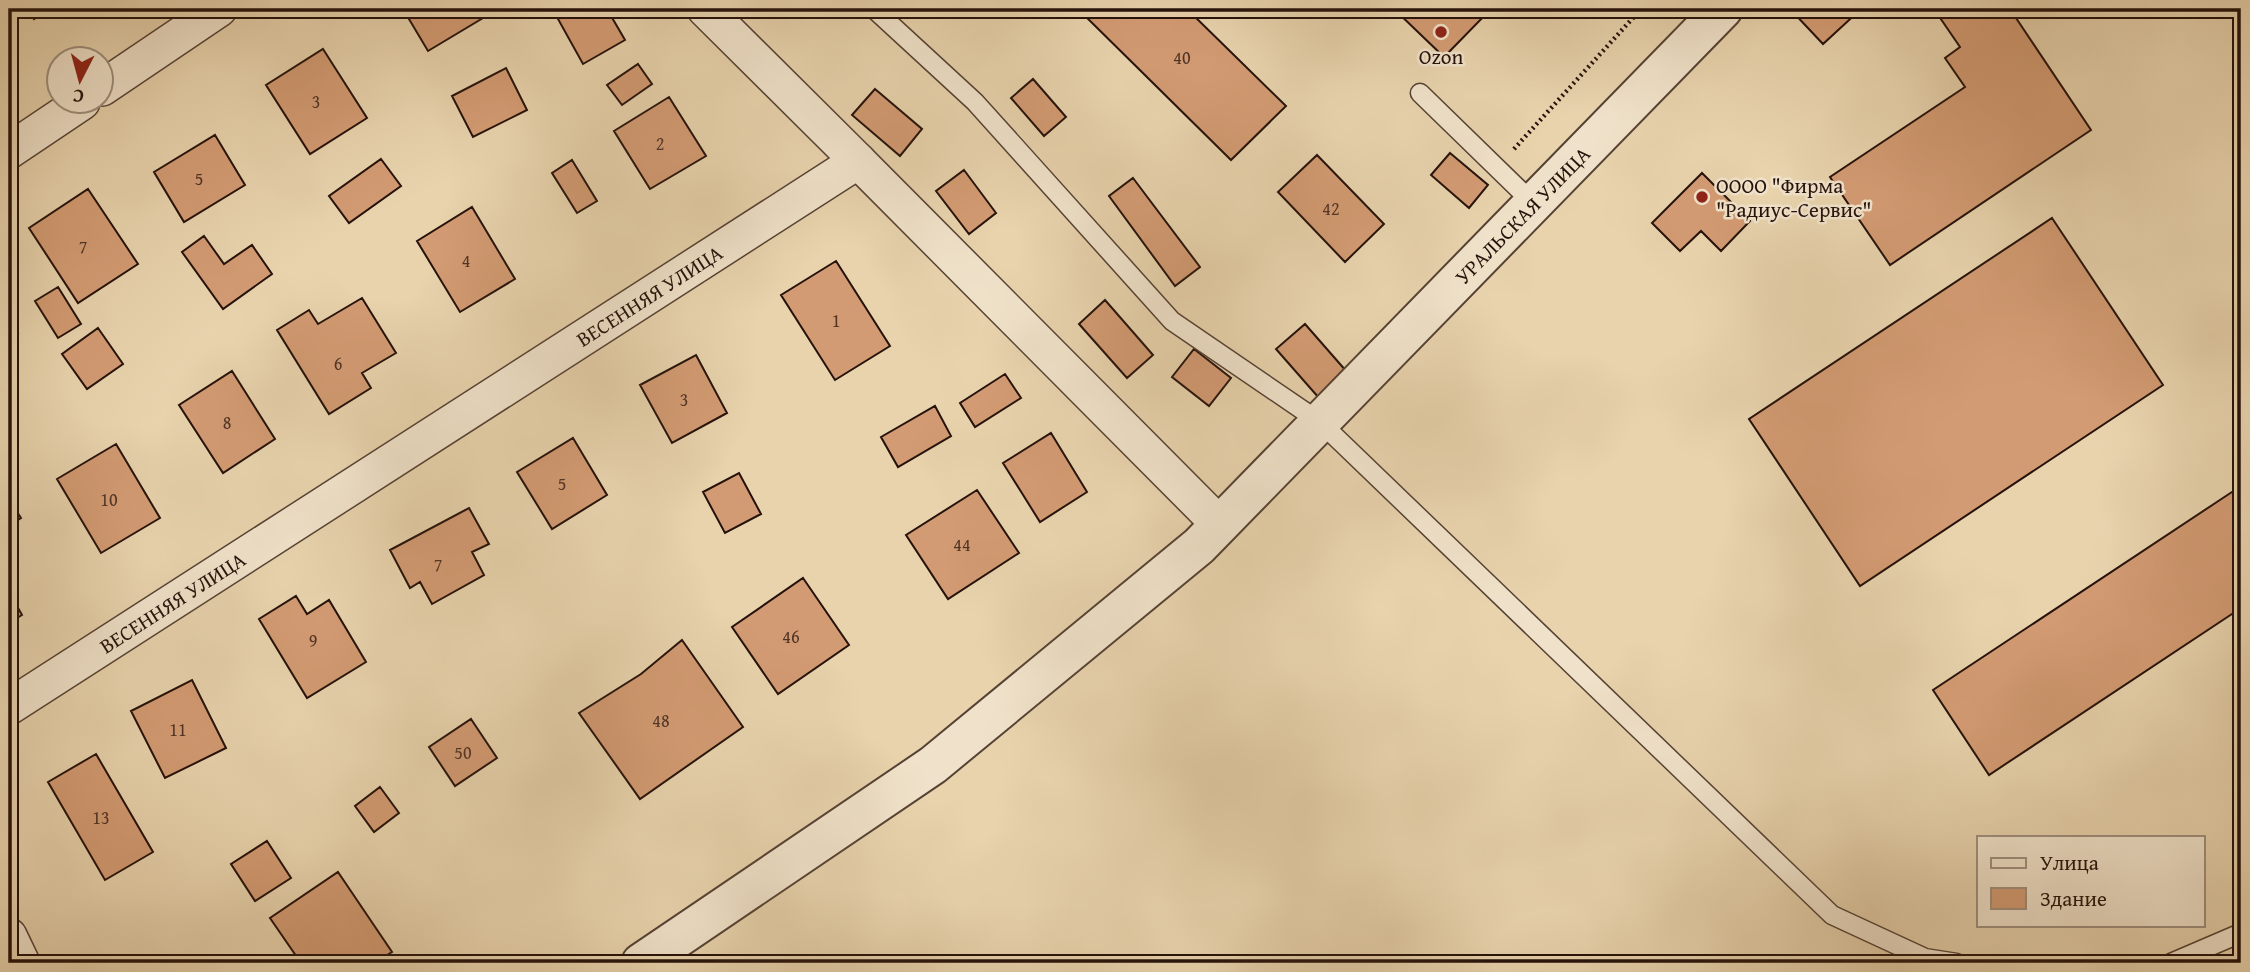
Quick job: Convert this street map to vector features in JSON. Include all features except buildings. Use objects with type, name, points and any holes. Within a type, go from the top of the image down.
[{"type":"street","points":[[116,79],[219,9]]},
{"type":"street","points":[[705,9],[1219,524]]},
{"type":"street","name":"УРАЛЬСКАЯ УЛИЦА","points":[[641,963],[933,765],[1199,546],[1723,9]]},
{"type":"street","points":[[9,151],[61,116]]},
{"type":"street","name":"ВЕСЕННЯЯ УЛИЦА","points":[[9,707],[858,161]]},
{"type":"street","points":[[9,936],[22,963]]},
{"type":"lane","points":[[874,9],[975,102],[1172,320],[1320,422],[1832,915],[1925,960],[1957,963]]},
{"type":"lane","points":[[1420,93],[1533,203]]},
{"type":"lane","points":[[2171,963],[2241,933]]},
{"type":"path","points":[[1497,167],[1641,9]]},
{"type":"place","name":"Ozon","points":[[1441,32]]},
{"type":"place","name":"ОООО \"Фирма \"Радиус-Сервис\"","points":[[1702,197]]}]
